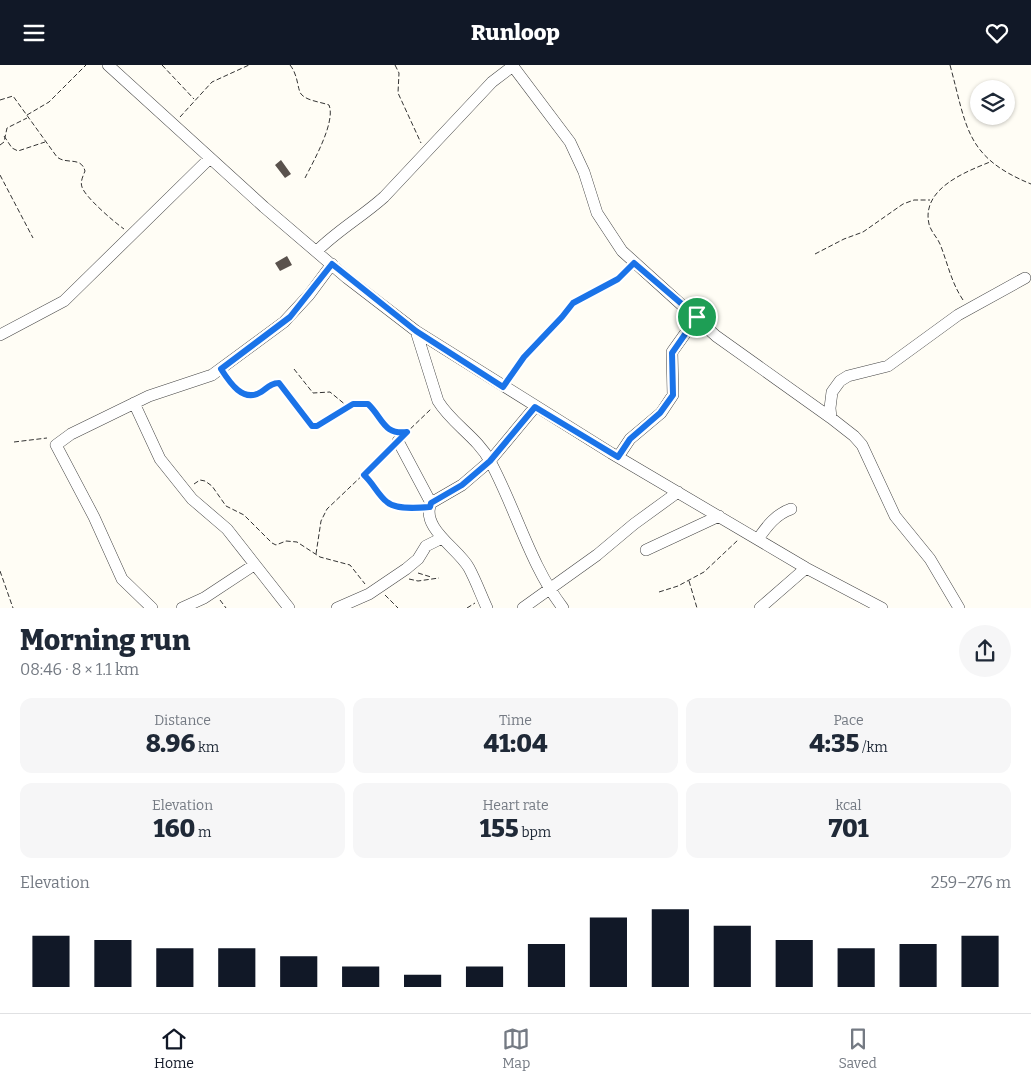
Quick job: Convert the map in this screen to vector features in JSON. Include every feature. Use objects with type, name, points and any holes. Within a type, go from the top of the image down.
[{"type":"street","points":[[108,65],[210,158],[332,264],[416,331],[535,407],[618,457],[806,567],[882,608]]},
{"type":"street","points":[[317,251],[339,231],[366,213],[492,82],[512,66],[570,142],[584,172],[597,213],[607,231],[634,263],[697,317],[716,336],[854,435],[862,445],[895,516],[930,559],[958,608]]},
{"type":"street","points":[[0,335],[64,301],[210,158]]},
{"type":"street","points":[[152,608],[122,579],[94,517],[56,445],[71,434],[134,403],[159,392],[203,379],[221,369],[290,317],[332,264]]},
{"type":"street","points":[[831,418],[832,392],[840,381],[848,376],[888,366],[933,331],[1025,278]]},
{"type":"street","points":[[618,457],[630,439],[660,413],[673,395],[672,353],[697,317]]},
{"type":"street","points":[[416,331],[438,401],[444,411],[474,440],[490,461],[551,589],[563,608]]},
{"type":"street","points":[[134,403],[160,459],[192,499],[227,529],[289,608]]},
{"type":"street","points":[[430,505],[462,485],[490,461],[535,407]]},
{"type":"street","points":[[398,435],[430,505],[430,519],[442,538],[469,567],[487,608]]},
{"type":"street","points":[[523,608],[551,589],[678,492]]},
{"type":"street","points":[[753,536],[783,511],[791,509]]},
{"type":"street","points":[[646,550],[719,516]]},
{"type":"street","points":[[337,608],[373,592],[418,559],[426,546],[442,538]]},
{"type":"street","points":[[182,608],[208,595],[254,565]]},
{"type":"street","points":[[760,608],[806,567]]},
{"type":"path","points":[[0,145],[4,142],[7,128],[49,102],[86,65]]},
{"type":"path","points":[[162,65],[195,99]]},
{"type":"path","points":[[174,125],[204,88],[219,77],[249,65]]},
{"type":"path","points":[[290,65],[296,73],[299,90],[303,96],[329,105],[332,112],[324,137],[306,178]]},
{"type":"path","points":[[395,65],[399,73],[398,93],[425,153]]},
{"type":"path","points":[[950,65],[966,125],[978,149],[1000,170],[1031,185]]},
{"type":"path","points":[[0,100],[13,96],[27,117],[39,130],[45,142],[62,161],[82,163],[85,171],[81,183],[84,191],[102,211],[134,234]]},
{"type":"path","points":[[4,136],[12,148],[18,151],[45,142]]},
{"type":"path","points":[[969,309],[954,286],[940,243],[931,231],[928,211],[931,200],[952,180],[990,162]]},
{"type":"path","points":[[0,175],[33,238]]},
{"type":"path","points":[[815,254],[844,239],[864,232],[903,204],[914,200],[931,200]]},
{"type":"path","points":[[503,387],[524,357],[573,303],[618,279],[634,263]]},
{"type":"path","points":[[221,369],[231,384],[249,396],[254,396],[272,384],[279,383],[312,426],[317,426],[353,404],[368,404],[388,429],[398,435],[407,432]]},
{"type":"path","points":[[294,369],[313,393],[330,392],[347,407]]},
{"type":"path","points":[[316,555],[321,521],[327,509],[364,475],[398,435],[407,432],[438,401]]},
{"type":"path","points":[[14,442],[32,441],[46,437],[56,445]]},
{"type":"path","points":[[364,475],[387,503],[413,509],[430,505]]},
{"type":"path","points":[[188,483],[206,481],[216,490],[226,506],[244,515],[272,543],[276,545],[293,540],[316,555],[350,565],[373,592],[389,597],[398,608]]},
{"type":"path","points":[[659,592],[689,581],[704,572],[726,549],[753,536]]},
{"type":"path","points":[[0,571],[13,608]]},
{"type":"path","points":[[404,571],[418,581],[432,577]]},
{"type":"path","points":[[404,571],[439,578]]},
{"type":"path","points":[[689,581],[697,608]]},
{"type":"building","points":[[281,160],[291,174],[285,178],[275,165]]},
{"type":"building","points":[[287,256],[292,265],[280,271],[275,263]]},
{"type":"route","points":[[634,263],[697,317],[682,335],[672,353],[674,390],[668,404],[652,422],[630,439],[618,457],[535,407],[514,435],[490,461],[462,485],[431,503],[430,507],[417,509],[387,503],[364,475],[407,432],[392,432],[368,404],[353,404],[314,427],[308,422],[279,383],[272,384],[252,397],[235,388],[221,369],[277,329],[290,317],[332,264],[416,331],[503,387],[512,371],[553,328],[573,303],[618,279],[634,263]]}]
